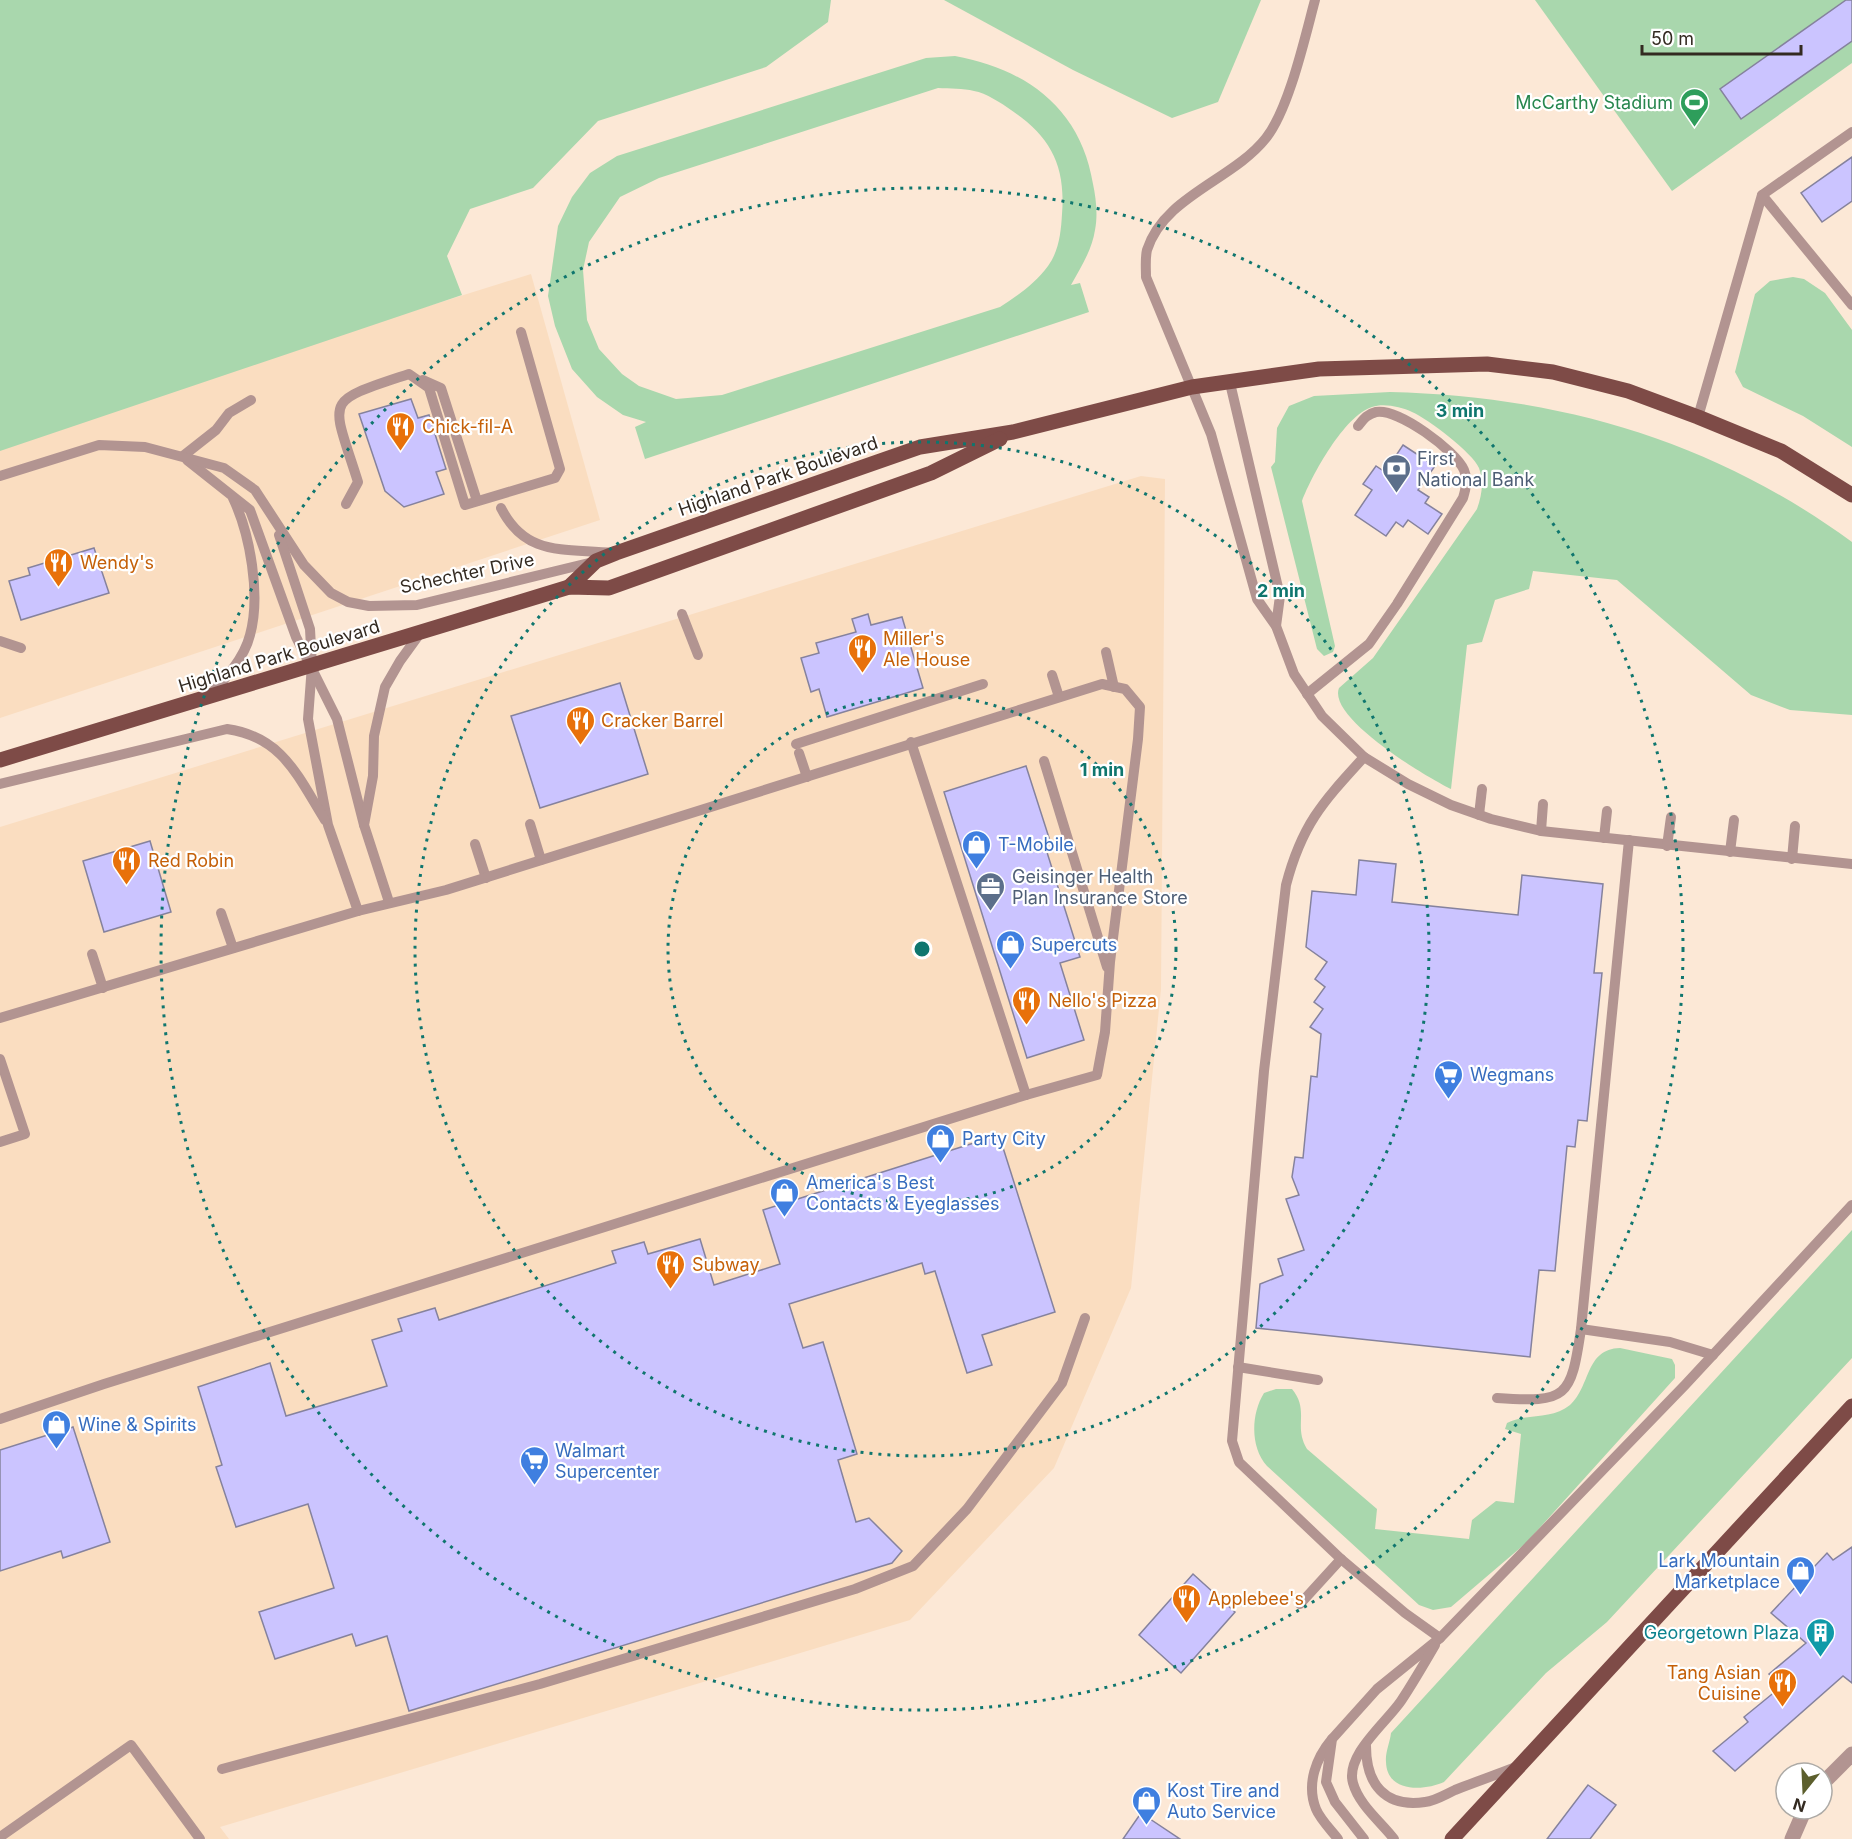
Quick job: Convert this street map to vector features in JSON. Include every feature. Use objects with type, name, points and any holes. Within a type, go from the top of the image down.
[{"type":"main road","name":"Highland Park Boulevard","points":[[569,587],[597,561],[616,553],[920,447],[1013,432],[1192,387],[1319,369],[1487,364],[1575,377],[1628,391],[1781,451],[1852,495]]},
{"type":"main road","name":"Highland Park Boulevard","points":[[0,760],[569,587],[609,588],[930,473],[1013,432]]},
{"type":"main road","points":[[1452,1839],[1852,1406]]},
{"type":"street","points":[[1834,1772],[1852,1754]]},
{"type":"street","points":[[1792,1839],[1800,1821]]},
{"type":"lane","points":[[1315,0],[1281,108],[1268,136],[1252,154],[1176,208],[1158,226],[1147,251],[1146,277],[1210,434],[1257,599],[1275,626],[1294,674],[1306,694],[1322,716],[1364,757],[1408,784],[1479,815],[1541,831],[1852,864]]},
{"type":"lane","points":[[1698,417],[1762,195],[1852,132]]},
{"type":"lane","points":[[1762,195],[1852,304]]},
{"type":"lane","points":[[346,504],[358,482],[337,415],[339,403],[351,394],[409,374],[429,388],[465,505],[555,478],[560,469],[521,332]]},
{"type":"lane","points":[[1230,382],[1280,596],[1275,626]]},
{"type":"lane","points":[[183,456],[216,430],[229,413],[250,400]]},
{"type":"lane","points":[[1306,694],[1369,644],[1397,604],[1463,498],[1467,484],[1464,470],[1456,459],[1402,416],[1376,412],[1367,416],[1358,426]]},
{"type":"lane","name":"Schechter Drive","points":[[0,476],[99,446],[145,447],[224,468],[255,490],[304,565],[331,593],[348,602],[369,606],[417,604],[597,561]]},
{"type":"lane","name":"Schechter Drive","points":[[183,456],[250,510],[296,637],[312,665]]},
{"type":"lane","name":"Schechter Drive","points":[[255,490],[283,544],[310,629],[312,665]]},
{"type":"lane","points":[[206,699],[232,670],[250,636],[255,598],[250,554],[240,513],[230,492]]},
{"type":"lane","points":[[501,508],[518,534],[534,545],[616,553]]},
{"type":"lane","points":[[682,614],[698,656]]},
{"type":"lane","points":[[364,825],[373,776],[374,736],[385,687],[421,632]]},
{"type":"lane","points":[[0,641],[21,648]]},
{"type":"lane","points":[[1106,652],[1114,687]]},
{"type":"lane","points":[[312,665],[308,719],[328,825],[358,910]]},
{"type":"lane","points":[[312,665],[337,719],[364,825],[389,902]]},
{"type":"lane","points":[[1052,675],[1059,697]]},
{"type":"lane","points":[[807,777],[798,748],[983,684]]},
{"type":"lane","points":[[0,1018],[358,910],[446,890],[486,878],[911,742],[1102,684],[1125,689],[1140,707],[1109,973],[1105,1032],[1097,1075],[1026,1095],[115,1380],[0,1419]]},
{"type":"lane","points":[[0,784],[227,729],[247,732],[264,740],[288,762],[328,825]]},
{"type":"lane","points":[[911,742],[1026,1095]]},
{"type":"lane","points":[[1364,757],[1312,817],[1293,858],[1286,885],[1264,1071],[1232,1441],[1239,1462],[1341,1559],[1405,1613],[1440,1638]]},
{"type":"lane","points":[[1044,761],[1109,973]]},
{"type":"lane","points":[[1479,815],[1482,789]]},
{"type":"lane","points":[[1541,831],[1543,804]]},
{"type":"lane","points":[[1604,838],[1607,811]]},
{"type":"lane","points":[[1667,846],[1671,817]]},
{"type":"lane","points":[[1730,852],[1734,820]]},
{"type":"lane","points":[[530,824],[541,860]]},
{"type":"lane","points":[[1792,859],[1795,826]]},
{"type":"lane","points":[[1497,1398],[1546,1399],[1561,1394],[1575,1372],[1629,840]]},
{"type":"lane","points":[[475,844],[486,878]]},
{"type":"lane","points":[[220,913],[233,948]]},
{"type":"lane","points":[[92,954],[103,988]]},
{"type":"lane","points":[[0,1059],[25,1134],[0,1142]]},
{"type":"lane","points":[[1338,1839],[1316,1810],[1312,1779],[1320,1753],[1377,1689],[1440,1638],[1713,1355],[1852,1205]]},
{"type":"lane","points":[[222,1768],[540,1684],[855,1589],[913,1566],[967,1509],[1062,1383],[1085,1318]]},
{"type":"lane","points":[[1581,1329],[1670,1342],[1713,1355]]},
{"type":"lane","points":[[1238,1367],[1318,1380]]},
{"type":"lane","points":[[1300,1604],[1341,1559]]},
{"type":"lane","points":[[1394,1839],[1361,1802],[1353,1782],[1352,1768],[1366,1743],[1399,1703],[1440,1638]]},
{"type":"lane","points":[[1332,1739],[1326,1782],[1335,1802],[1364,1839]]},
{"type":"lane","points":[[1366,1743],[1366,1766],[1370,1776],[1382,1793],[1402,1802],[1427,1802],[1519,1766]]},
{"type":"lane","points":[[0,1837],[131,1745],[200,1839]]},
{"type":"shaded area","points":[[531,274],[600,520],[0,718],[0,440]]},
{"type":"shaded area","points":[[1141,476],[1165,479],[1161,989],[1131,1288],[1054,1468],[910,1620],[220,1827],[229,1839],[0,1839],[0,827]]},
{"type":"green space","points":[[0,0],[831,0],[828,22],[766,67],[598,121],[533,188],[470,209],[447,256],[462,295],[0,451]]},
{"type":"green space","points":[[944,0],[1261,0],[1218,102],[1172,118],[1073,70]]},
{"type":"green space","name":"McCarthy Stadium","points":[[1535,0],[1852,0],[1852,63],[1672,191]]},
{"type":"green space","points":[[955,56],[981,62],[1027,82],[1063,114],[1076,134],[1087,158],[1096,201],[1096,218],[1095,230],[1086,258],[1071,285],[1080,283],[1089,312],[645,459],[635,427],[646,422],[623,415],[597,397],[572,369],[555,326],[548,296],[558,226],[572,197],[590,173],[617,156],[926,58]],"holes":[[[938,88],[965,89],[979,92],[993,99],[1025,120],[1036,130],[1053,153],[1058,166],[1063,197],[1059,241],[1052,260],[1032,284],[1020,294],[1000,307],[722,395],[676,399],[639,386],[622,374],[599,349],[587,320],[583,270],[589,242],[620,197],[659,178]]]},
{"type":"green space","points":[[1793,277],[1804,279],[1825,293],[1852,330],[1852,447],[1803,416],[1743,387],[1735,372],[1755,294],[1770,281]]},
{"type":"green space","points":[[1390,392],[1453,395],[1514,403],[1574,415],[1633,431],[1690,451],[1746,477],[1800,507],[1852,542],[1852,715],[1790,710],[1751,695],[1617,580],[1533,571],[1529,589],[1495,600],[1482,642],[1467,645],[1451,789],[1402,760],[1382,746],[1348,715],[1339,701],[1339,688],[1373,658],[1477,509],[1482,488],[1479,468],[1468,454],[1439,429],[1408,410],[1398,407],[1382,405],[1372,407],[1361,413],[1340,434],[1321,462],[1302,501],[1335,646],[1333,652],[1324,656],[1317,649],[1271,467],[1275,462],[1277,428],[1289,406],[1314,396]]},
{"type":"green space","points":[[1852,1230],[1852,1358],[1607,1622],[1546,1673],[1444,1782],[1417,1788],[1400,1784],[1393,1779],[1388,1772],[1386,1762],[1391,1733]]},
{"type":"green space","points":[[1620,1348],[1672,1359],[1675,1365],[1675,1378],[1526,1543],[1451,1607],[1433,1610],[1419,1605],[1267,1466],[1261,1458],[1255,1440],[1255,1420],[1264,1393],[1276,1389],[1292,1389],[1300,1404],[1301,1433],[1307,1449],[1377,1509],[1375,1529],[1469,1539],[1472,1520],[1496,1501],[1514,1503],[1521,1434],[1505,1429],[1507,1423],[1563,1410],[1577,1397],[1594,1361],[1609,1350]]},
{"type":"building","points":[[1846,0],[1852,0],[1852,41],[1741,119],[1720,89]]},
{"type":"building","points":[[1852,157],[1852,201],[1822,222],[1801,193]]},
{"type":"building","name":"Chick-fil-A","points":[[411,399],[418,418],[429,415],[446,469],[436,472],[444,494],[404,507],[385,491],[359,414]]},
{"type":"building","name":"First National Bank","points":[[1403,445],[1435,466],[1418,490],[1429,497],[1425,503],[1442,514],[1428,534],[1408,520],[1403,527],[1396,522],[1386,536],[1355,515],[1372,490],[1363,484],[1376,466],[1385,472]]},
{"type":"building","name":"Wendy's","points":[[94,548],[109,593],[21,620],[9,581],[30,575],[28,568]]},
{"type":"building","name":"Miller's Ale House","points":[[868,614],[871,625],[902,617],[923,688],[827,717],[819,689],[811,692],[801,658],[819,653],[816,643],[856,632],[852,619]]},
{"type":"building","name":"Cracker Barrel","points":[[620,683],[648,774],[540,808],[511,716]]},
{"type":"building","points":[[1026,766],[1051,844],[1045,846],[1080,957],[1060,963],[1084,1040],[1027,1058],[944,792]]},
{"type":"building","name":"Red Robin","points":[[150,841],[171,912],[104,932],[83,861]]},
{"type":"building","name":"Wegmans","points":[[1359,860],[1396,864],[1392,902],[1518,915],[1522,875],[1603,884],[1594,973],[1602,973],[1587,1121],[1578,1120],[1575,1147],[1567,1146],[1555,1271],[1539,1270],[1530,1357],[1256,1328],[1260,1284],[1283,1275],[1278,1259],[1304,1250],[1286,1199],[1299,1195],[1292,1177],[1295,1157],[1303,1158],[1311,1076],[1317,1077],[1321,1034],[1310,1027],[1323,1009],[1314,1002],[1325,987],[1315,979],[1327,962],[1306,947],[1312,891],[1356,895]]},
{"type":"building","name":"Walmart Supercenter","points":[[999,1135],[1055,1312],[982,1335],[992,1365],[967,1373],[935,1271],[925,1274],[922,1263],[789,1304],[803,1348],[823,1342],[857,1454],[838,1460],[856,1522],[869,1518],[902,1551],[892,1563],[409,1711],[387,1636],[356,1646],[352,1634],[275,1659],[259,1612],[334,1588],[308,1504],[236,1527],[216,1467],[222,1465],[198,1387],[270,1363],[286,1416],[387,1386],[372,1340],[402,1331],[398,1319],[435,1308],[439,1320],[616,1263],[612,1251],[644,1242],[648,1254],[700,1239],[714,1285],[780,1264],[763,1210]]},
{"type":"building","points":[[73,1427],[110,1542],[63,1558],[61,1551],[0,1571],[0,1450]]},
{"type":"building","name":"Georgetown Plaza","points":[[1852,1547],[1852,1683],[1843,1676],[1735,1771],[1713,1751],[1748,1722],[1744,1717],[1782,1686],[1769,1674],[1806,1643],[1771,1613],[1827,1553],[1833,1560]]},
{"type":"building","name":"Applebee's","points":[[1193,1574],[1235,1612],[1181,1673],[1139,1635]]},
{"type":"building","points":[[1588,1785],[1616,1805],[1590,1839],[1547,1839]]},
{"type":"building","name":"Kost Tire and Auto Service","points":[[1141,1813],[1180,1839],[1123,1839]]},
{"type":"place","name":"McCarthy Stadium","points":[[1694,128]]},
{"type":"place","name":"Chick-fil-A","points":[[401,452]]},
{"type":"place","name":"First National Bank","points":[[1396,494]]},
{"type":"place","name":"Wendy's","points":[[59,588]]},
{"type":"place","name":"Miller's Ale House","points":[[862,674]]},
{"type":"place","name":"Cracker Barrel","points":[[580,746]]},
{"type":"place","name":"T-Mobile","points":[[977,870]]},
{"type":"place","name":"Red Robin","points":[[127,886]]},
{"type":"place","name":"Geisinger Health Plan Insurance Store","points":[[991,912]]},
{"type":"place","name":"Supercuts","points":[[1010,970]]},
{"type":"place","name":"Nello's Pizza","points":[[1027,1026]]},
{"type":"place","name":"Wegmans","points":[[1449,1100]]},
{"type":"place","name":"Party City","points":[[941,1164]]},
{"type":"place","name":"America's Best Contacts & Eyeglasses","points":[[785,1218]]},
{"type":"place","name":"Subway","points":[[671,1290]]},
{"type":"place","name":"Wine & Spirits","points":[[57,1450]]},
{"type":"place","name":"Walmart Supercenter","points":[[534,1486]]},
{"type":"place","name":"Lark Mountain Marketplace","points":[[1801,1596]]},
{"type":"place","name":"Applebee's","points":[[1187,1624]]},
{"type":"place","name":"Georgetown Plaza","points":[[1820,1658]]},
{"type":"place","name":"Tang Asian Cuisine","points":[[1782,1708]]},
{"type":"place","name":"Kost Tire and Auto Service","points":[[1146,1826]]}]
